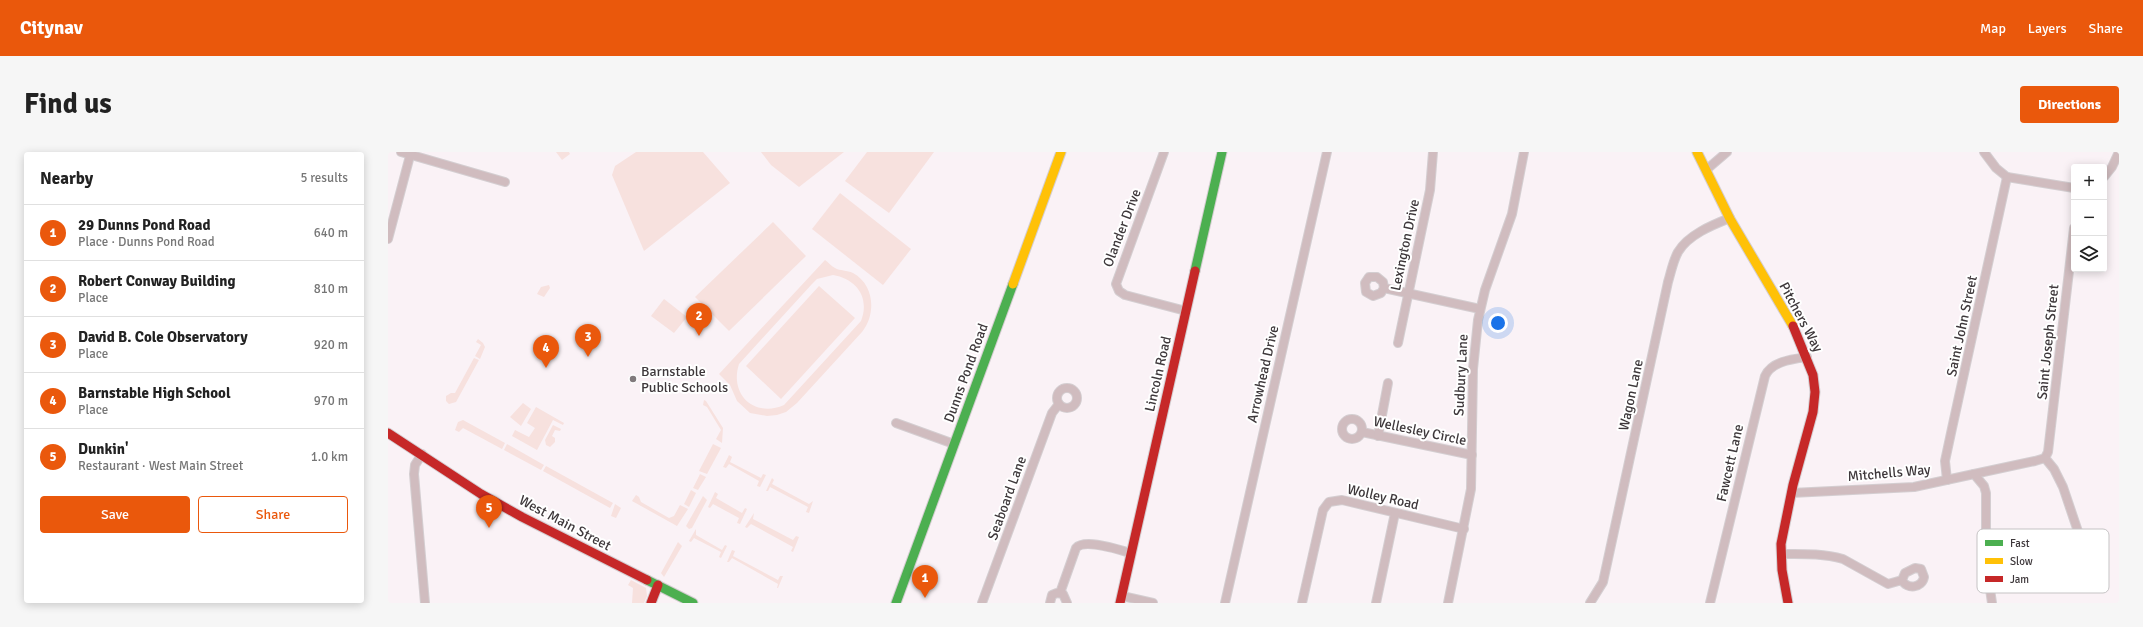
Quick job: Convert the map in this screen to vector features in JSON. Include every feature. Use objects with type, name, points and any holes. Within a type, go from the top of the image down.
[{"type":"street","points":[[401,152],[411,153],[506,182]]},
{"type":"street","name":"Dunns Pond Road","points":[[896,603],[1061,152]]},
{"type":"street","name":"Olander Drive","points":[[1164,152],[1116,284],[1119,291],[1125,295],[1186,311]]},
{"type":"street","name":"Lincoln Road","points":[[1121,600],[1222,152]]},
{"type":"street","name":"Arrowhead Drive","points":[[1225,603],[1327,152]]},
{"type":"street","name":"Lexington Drive","points":[[1398,343],[1430,190],[1433,152]]},
{"type":"street","name":"Sudbury Lane","points":[[1448,603],[1471,489],[1473,362],[1480,309],[1485,290],[1512,214],[1524,152]]},
{"type":"street","name":"Pitchers Way","points":[[1697,152],[1730,218],[1792,323],[1808,357],[1814,386],[1814,405],[1791,493],[1781,554],[1788,603]]},
{"type":"street","points":[[1706,170],[1727,152]]},
{"type":"street","points":[[1984,152],[1996,168],[2007,178],[2071,188]]},
{"type":"street","points":[[2107,173],[2112,167],[2119,152]]},
{"type":"street","points":[[388,239],[411,153]]},
{"type":"street","name":"Saint John Street","points":[[1947,480],[1945,461],[2007,178]]},
{"type":"street","name":"Wagon Lane","points":[[1590,603],[1597,595],[1603,582],[1668,282],[1675,259],[1682,246],[1692,237],[1716,223],[1730,218]]},
{"type":"street","name":"Saint Joseph Street","points":[[2045,458],[2048,452],[2054,410],[2073,236]]},
{"type":"street","points":[[1384,288],[1480,309]]},
{"type":"street","name":"Fawcett Lane","points":[[1710,603],[1765,376],[1769,369],[1778,364],[1808,357]]},
{"type":"street","points":[[1378,436],[1388,383]]},
{"type":"street","name":"Seaboard Lane","points":[[982,603],[1052,413],[1059,404]]},
{"type":"street","points":[[896,423],[954,444]]},
{"type":"street","name":"Wellesley Circle","points":[[1362,432],[1472,455]]},
{"type":"street","name":"West Main Street","points":[[388,433],[481,494],[522,517],[693,603]]},
{"type":"street","points":[[422,454],[415,465],[414,474],[425,603]]},
{"type":"street","points":[[2045,458],[2054,469],[2063,487],[2077,529]]},
{"type":"street","name":"Mitchells Way","points":[[1791,493],[1914,487],[2035,462],[2045,458]]},
{"type":"street","points":[[1974,474],[1984,486],[1986,493],[1986,529]]},
{"type":"street","name":"Wolley Road","points":[[1302,603],[1323,510],[1326,504],[1333,501],[1342,500],[1464,529]]},
{"type":"street","points":[[1376,603],[1395,513]]},
{"type":"street","points":[[1060,593],[1076,548],[1079,545],[1088,543],[1131,553]]},
{"type":"street","points":[[1781,554],[1819,554],[1835,556],[1888,584],[1902,580]]},
{"type":"street","points":[[651,603],[658,585]]},
{"type":"street","points":[[1050,603],[1052,595],[1060,593],[1065,596],[1067,603]]},
{"type":"street","points":[[1991,593],[1992,603]]},
{"type":"street","points":[[1121,600],[1153,603]]},
{"type":"shaded area","points":[[556,152],[569,152],[570,154],[562,160]]},
{"type":"shaded area","points":[[636,152],[703,152],[730,183],[644,251],[612,175],[615,166]]},
{"type":"shaded area","points":[[761,152],[844,152],[799,187],[771,165]]},
{"type":"shaded area","points":[[867,152],[934,152],[889,213],[845,181]]},
{"type":"shaded area","points":[[840,193],[911,249],[883,285],[812,229]]},
{"type":"shaded area","points":[[773,222],[806,256],[729,331],[695,297]]},
{"type":"shaded area","points":[[825,260],[837,269],[853,273],[866,285],[871,301],[870,317],[867,325],[797,403],[786,412],[767,416],[750,413],[737,401],[730,385],[719,374]],"holes":[[[833,275],[841,277],[855,285],[862,297],[864,305],[861,321],[784,405],[773,408],[763,408],[754,406],[747,401],[741,394],[738,385],[737,375],[739,364],[817,279]]]},
{"type":"shaded area","points":[[549,285],[550,288],[544,297],[537,294],[541,287]]},
{"type":"shaded area","points":[[819,286],[855,318],[781,399],[746,366]]},
{"type":"shaded area","points":[[664,299],[687,317],[674,333],[651,316]]},
{"type":"shaded area","points":[[478,339],[485,347],[480,359],[475,356],[481,345],[476,342]]},
{"type":"shaded area","points":[[474,358],[479,360],[456,402],[449,404],[446,401],[446,396],[451,393],[455,393]]},
{"type":"shaded area","points":[[704,400],[723,428],[722,443],[716,439],[721,430],[707,407],[703,405]]},
{"type":"shaded area","points":[[523,403],[531,409],[521,426],[510,417]]},
{"type":"shaded area","points":[[536,407],[564,423],[563,425],[553,420],[537,450],[512,436],[515,430],[529,437],[535,428],[527,423]]},
{"type":"shaded area","points":[[463,420],[505,443],[502,449],[463,428],[459,432],[455,430],[458,422]]},
{"type":"shaded area","points":[[553,425],[561,429],[560,431],[555,430],[552,436],[555,438],[555,442],[550,447],[546,445],[545,440]]},
{"type":"shaded area","points":[[507,444],[544,465],[541,470],[504,450]]},
{"type":"shaded area","points":[[713,444],[721,448],[707,474],[699,471]]},
{"type":"shaded area","points":[[729,455],[732,457],[730,462],[761,478],[763,474],[766,475],[760,487],[757,486],[759,481],[729,464],[726,468],[723,467]]},
{"type":"shaded area","points":[[546,466],[613,503],[610,508],[543,471]]},
{"type":"shaded area","points":[[700,474],[706,477],[698,490],[693,488]]},
{"type":"shaded area","points":[[772,478],[774,480],[772,484],[809,504],[813,501],[809,513],[806,512],[808,507],[770,487],[768,491],[766,491]]},
{"type":"shaded area","points":[[691,490],[696,493],[689,507],[684,504]]},
{"type":"shaded area","points":[[715,492],[718,494],[716,498],[742,513],[745,508],[747,509],[740,524],[737,523],[739,518],[713,504],[710,508],[708,507]]},
{"type":"shaded area","points":[[636,495],[639,497],[641,502],[669,518],[674,516],[680,505],[688,509],[677,526],[632,501]]},
{"type":"shaded area","points":[[703,496],[707,500],[692,528],[689,529],[686,526]]},
{"type":"shaded area","points":[[615,504],[621,508],[616,518],[611,516]]},
{"type":"shaded area","points":[[754,513],[753,519],[793,540],[796,536],[799,537],[793,552],[791,551],[793,547],[751,524],[747,528],[745,527]]},
{"type":"shaded area","points":[[696,529],[696,535],[722,550],[725,545],[727,546],[721,558],[719,557],[721,552],[694,538],[691,542],[689,541]]},
{"type":"shaded area","points":[[678,542],[682,546],[664,577],[661,573]]},
{"type":"shaded area","points":[[732,550],[735,551],[733,556],[778,580],[780,576],[783,576],[778,588],[778,584],[732,558],[729,562],[727,562]]},
{"type":"shaded area","points":[[631,580],[646,588],[647,596],[644,603],[632,603],[633,588],[628,585]]},
{"type":"traffic: fast","points":[[1195,271],[1222,152]]},
{"type":"traffic: fast","points":[[896,603],[1013,284]]},
{"type":"traffic: fast","points":[[647,580],[693,603]]},
{"type":"traffic: slow","points":[[1013,284],[1061,152]]},
{"type":"traffic: slow","points":[[1697,152],[1730,219],[1793,326]]},
{"type":"traffic: jam","points":[[1120,603],[1195,271]]},
{"type":"traffic: jam","points":[[1788,603],[1782,570],[1781,544],[1793,485],[1813,412],[1815,392],[1813,375],[1793,326]]},
{"type":"traffic: jam","points":[[388,433],[481,494],[522,517],[647,580]]},
{"type":"traffic: jam","points":[[651,603],[658,585]]},
{"type":"place","name":"Robert Conway Building","points":[[699,336]]},
{"type":"place","name":"David B. Cole Observatory","points":[[588,357]]},
{"type":"place","name":"Barnstable High School","points":[[546,368]]},
{"type":"place","name":"Barnstable Public Schools","points":[[633,379]]},
{"type":"place","name":"Dunkin'","points":[[489,528]]},
{"type":"place","name":"29 Dunns Pond Road","points":[[925,598]]}]
